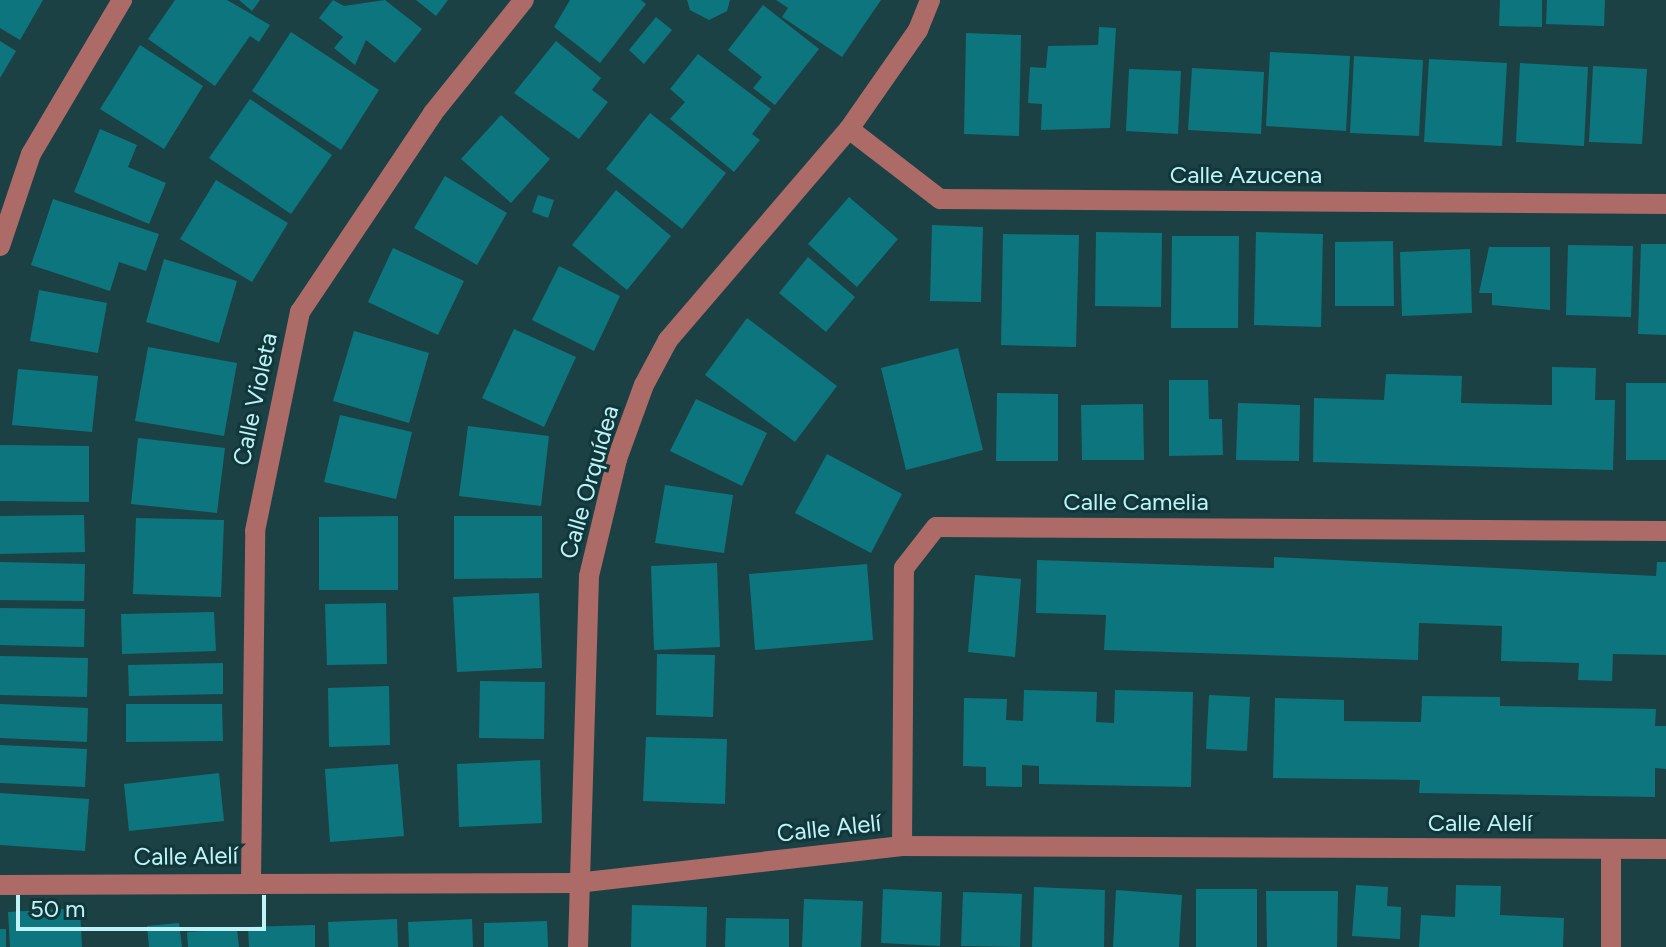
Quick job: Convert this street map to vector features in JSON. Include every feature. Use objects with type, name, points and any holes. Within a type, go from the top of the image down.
[{"type":"street","points":[[0,246],[31,154],[122,0]]},
{"type":"street","name":"Calle Violeta","points":[[251,881],[255,531],[300,312],[433,113],[524,0]]},
{"type":"street","name":"Calle Orquídea","points":[[578,947],[577,883],[589,576],[617,459],[668,340],[849,129],[918,30],[930,0]]},
{"type":"street","name":"Calle Azucena","points":[[849,129],[940,199],[1666,204]]},
{"type":"street","name":"Calle Camelia","points":[[902,846],[904,568],[936,527],[1666,531]]},
{"type":"street","name":"Calle Alelí","points":[[0,885],[251,881],[577,883],[902,846],[1666,849]]},
{"type":"street","points":[[1611,850],[1611,947]]},
{"type":"building","points":[[0,0],[43,0],[20,40],[0,28]]},
{"type":"building","points":[[175,0],[227,0],[270,25],[259,42],[250,36],[215,86],[148,39]]},
{"type":"building","points":[[239,0],[260,0],[252,11]]},
{"type":"building","points":[[333,0],[344,6],[385,0],[422,29],[395,63],[366,40],[355,65],[334,48],[343,37],[319,18]]},
{"type":"building","points":[[416,0],[448,0],[436,16]]},
{"type":"building","points":[[570,0],[641,0],[646,4],[600,63],[554,27]]},
{"type":"building","points":[[687,0],[730,0],[727,11],[709,20],[690,10]]},
{"type":"building","points":[[776,0],[881,0],[842,57],[782,17],[788,8]]},
{"type":"building","points":[[1500,0],[1542,0],[1542,27],[1499,26]]},
{"type":"building","points":[[1547,0],[1605,0],[1604,26],[1546,24]]},
{"type":"building","points":[[763,5],[819,49],[775,105],[753,88],[762,77],[728,50]]},
{"type":"building","points":[[656,17],[672,30],[644,64],[629,50]]},
{"type":"building","points":[[1099,27],[1116,28],[1110,128],[1041,130],[1042,104],[1028,103],[1030,67],[1046,68],[1048,46],[1098,45]]},
{"type":"building","points":[[291,32],[379,90],[341,150],[252,91]]},
{"type":"building","points":[[966,33],[1021,35],[1019,136],[964,134]]},
{"type":"building","points":[[0,41],[16,51],[0,78]]},
{"type":"building","points":[[556,41],[601,78],[592,90],[608,102],[579,139],[514,93]]},
{"type":"building","points":[[140,45],[203,86],[164,149],[100,109]]},
{"type":"building","points":[[1270,52],[1350,56],[1346,131],[1266,126]]},
{"type":"building","points":[[698,54],[771,109],[752,134],[760,140],[734,172],[670,119],[685,102],[670,89]]},
{"type":"building","points":[[1354,56],[1423,60],[1419,136],[1350,133]]},
{"type":"building","points":[[1429,59],[1507,63],[1502,146],[1424,142]]},
{"type":"building","points":[[1520,63],[1588,67],[1584,146],[1516,142]]},
{"type":"building","points":[[1593,66],[1647,69],[1642,144],[1589,142]]},
{"type":"building","points":[[1192,68],[1264,72],[1261,134],[1188,130]]},
{"type":"building","points":[[1129,69],[1181,71],[1178,134],[1126,131]]},
{"type":"building","points":[[250,99],[332,155],[291,214],[209,158]]},
{"type":"building","points":[[650,113],[726,173],[682,229],[606,169]]},
{"type":"building","points":[[501,115],[550,159],[511,203],[461,159]]},
{"type":"building","points":[[100,129],[137,145],[128,167],[166,183],[149,224],[74,192]]},
{"type":"building","points":[[445,176],[507,213],[477,265],[414,228]]},
{"type":"building","points":[[216,180],[288,223],[252,282],[180,239]]},
{"type":"building","points":[[616,190],[671,236],[627,290],[572,245]]},
{"type":"building","points":[[538,195],[554,200],[548,218],[532,212]]},
{"type":"building","points":[[849,197],[898,239],[857,287],[808,244]]},
{"type":"building","points":[[53,199],[159,234],[146,271],[119,262],[110,291],[31,265]]},
{"type":"building","points":[[932,225],[983,227],[981,302],[930,301]]},
{"type":"building","points":[[1096,232],[1162,233],[1161,307],[1095,306]]},
{"type":"building","points":[[1256,232],[1323,234],[1321,327],[1254,325]]},
{"type":"building","points":[[1003,234],[1079,235],[1076,347],[1001,345]]},
{"type":"building","points":[[1172,236],[1239,236],[1238,328],[1171,328]]},
{"type":"building","points":[[1393,241],[1394,306],[1335,306],[1335,242]]},
{"type":"building","points":[[1641,244],[1666,244],[1666,335],[1638,334]]},
{"type":"building","points":[[1568,245],[1633,246],[1631,317],[1566,315]]},
{"type":"building","points":[[1489,247],[1550,247],[1550,310],[1492,305],[1492,293],[1479,293]]},
{"type":"building","points":[[393,248],[464,281],[438,335],[368,302]]},
{"type":"building","points":[[1470,249],[1472,313],[1402,316],[1400,252]]},
{"type":"building","points":[[808,257],[855,297],[826,332],[779,293]]},
{"type":"building","points":[[164,259],[237,281],[219,343],[146,322]]},
{"type":"building","points":[[559,266],[620,296],[594,351],[532,320]]},
{"type":"building","points":[[39,290],[107,303],[98,353],[30,341]]},
{"type":"building","points":[[747,318],[837,386],[795,442],[705,375]]},
{"type":"building","points":[[514,329],[576,357],[544,427],[482,398]]},
{"type":"building","points":[[354,331],[429,353],[409,423],[333,401]]},
{"type":"building","points":[[148,347],[237,363],[224,436],[135,421]]},
{"type":"building","points":[[958,348],[983,450],[906,470],[881,368]]},
{"type":"building","points":[[1552,367],[1596,368],[1595,400],[1615,400],[1613,470],[1313,462],[1314,398],[1384,400],[1386,374],[1462,376],[1461,403],[1552,405]]},
{"type":"building","points":[[18,369],[98,376],[92,432],[12,425]]},
{"type":"building","points":[[1169,380],[1208,380],[1209,419],[1222,419],[1223,455],[1169,456]]},
{"type":"building","points":[[1626,383],[1666,383],[1666,460],[1626,460]]},
{"type":"building","points":[[997,393],[1058,394],[1058,461],[996,461]]},
{"type":"building","points":[[696,399],[767,433],[742,486],[670,451]]},
{"type":"building","points":[[1238,403],[1300,405],[1299,461],[1236,460]]},
{"type":"building","points":[[1143,404],[1144,460],[1082,460],[1081,405]]},
{"type":"building","points":[[340,415],[412,432],[396,499],[324,482]]},
{"type":"building","points":[[468,426],[549,436],[541,506],[459,496]]},
{"type":"building","points":[[138,438],[225,448],[217,513],[131,504]]},
{"type":"building","points":[[0,445],[89,446],[89,502],[0,501]]},
{"type":"building","points":[[827,454],[902,494],[871,553],[795,513]]},
{"type":"building","points":[[665,485],[733,495],[724,553],[655,543]]},
{"type":"building","points":[[84,515],[85,552],[0,554],[0,516]]},
{"type":"building","points":[[398,516],[398,590],[319,590],[319,517]]},
{"type":"building","points":[[454,516],[542,516],[542,578],[454,579]]},
{"type":"building","points":[[136,518],[224,520],[221,597],[133,594]]},
{"type":"building","points":[[1274,557],[1656,576],[1657,562],[1666,562],[1666,655],[1613,654],[1612,681],[1578,680],[1579,663],[1501,661],[1502,626],[1419,623],[1418,660],[1104,650],[1106,615],[1036,613],[1037,560],[1274,568]]},
{"type":"building","points":[[0,562],[85,564],[84,601],[0,600]]},
{"type":"building","points":[[717,563],[720,647],[654,650],[651,566]]},
{"type":"building","points":[[867,564],[873,640],[755,650],[749,574]]},
{"type":"building","points":[[975,575],[1021,579],[1015,657],[968,652]]},
{"type":"building","points":[[539,593],[542,668],[457,672],[453,597]]},
{"type":"building","points":[[386,603],[387,664],[327,665],[325,604]]},
{"type":"building","points":[[0,608],[85,609],[84,647],[0,645]]},
{"type":"building","points":[[214,612],[216,651],[122,654],[121,614]]},
{"type":"building","points":[[657,654],[715,655],[713,717],[656,715]]},
{"type":"building","points":[[0,656],[88,658],[87,697],[0,695]]},
{"type":"building","points":[[223,663],[223,694],[129,696],[128,665]]},
{"type":"building","points":[[480,681],[545,682],[544,739],[479,738]]},
{"type":"building","points":[[389,686],[390,745],[329,747],[328,688]]},
{"type":"building","points":[[1024,690],[1097,692],[1096,722],[1114,723],[1115,690],[1193,692],[1191,787],[1039,784],[1039,766],[1022,765],[1022,787],[986,786],[986,767],[963,766],[964,698],[1007,699],[1006,720],[1023,721]]},
{"type":"building","points":[[1209,695],[1250,697],[1247,751],[1206,749]]},
{"type":"building","points":[[1422,696],[1500,697],[1500,706],[1656,709],[1655,726],[1666,726],[1666,769],[1655,768],[1655,797],[1419,793],[1420,780],[1273,778],[1275,698],[1344,700],[1344,721],[1421,722]]},
{"type":"building","points":[[0,704],[88,708],[87,742],[0,738]]},
{"type":"building","points":[[126,704],[222,704],[223,741],[126,742]]},
{"type":"building","points":[[646,737],[727,739],[725,804],[643,801]]},
{"type":"building","points":[[0,745],[87,749],[85,787],[0,783]]},
{"type":"building","points":[[540,760],[542,823],[459,827],[457,764]]},
{"type":"building","points":[[398,764],[404,836],[330,842],[325,769]]},
{"type":"building","points":[[219,773],[224,821],[129,831],[124,784]]},
{"type":"building","points":[[0,793],[89,799],[85,851],[0,845]]},
{"type":"building","points":[[1356,885],[1388,887],[1387,906],[1401,907],[1400,939],[1352,936]]},
{"type":"building","points":[[1456,885],[1501,886],[1500,915],[1564,918],[1563,947],[1419,947],[1421,915],[1455,917]]},
{"type":"building","points":[[1034,887],[1105,890],[1104,947],[1032,947]]},
{"type":"building","points":[[883,889],[942,892],[940,946],[881,943]]},
{"type":"building","points":[[1196,889],[1257,889],[1257,947],[1196,947]]},
{"type":"building","points":[[1116,890],[1182,895],[1179,947],[1113,947]]},
{"type":"building","points":[[1266,891],[1338,891],[1337,947],[1267,947]]},
{"type":"building","points":[[963,892],[1022,894],[1020,947],[961,946]]},
{"type":"building","points":[[804,899],[863,901],[861,947],[802,947]]},
{"type":"building","points":[[632,905],[707,907],[706,947],[631,947]]},
{"type":"building","points":[[80,908],[82,947],[10,947],[8,912]]},
{"type":"building","points":[[726,918],[789,919],[789,947],[725,947]]},
{"type":"building","points":[[397,919],[398,947],[329,947],[328,922]]},
{"type":"building","points":[[472,919],[473,947],[409,947],[408,922]]},
{"type":"building","points":[[547,921],[548,947],[484,947],[484,923]]},
{"type":"building","points":[[179,923],[182,947],[149,947],[147,926]]},
{"type":"building","points":[[315,925],[315,947],[249,947],[248,927]]},
{"type":"building","points":[[0,929],[6,929],[6,947],[0,947]]},
{"type":"building","points":[[237,929],[239,947],[188,947],[187,932]]}]
